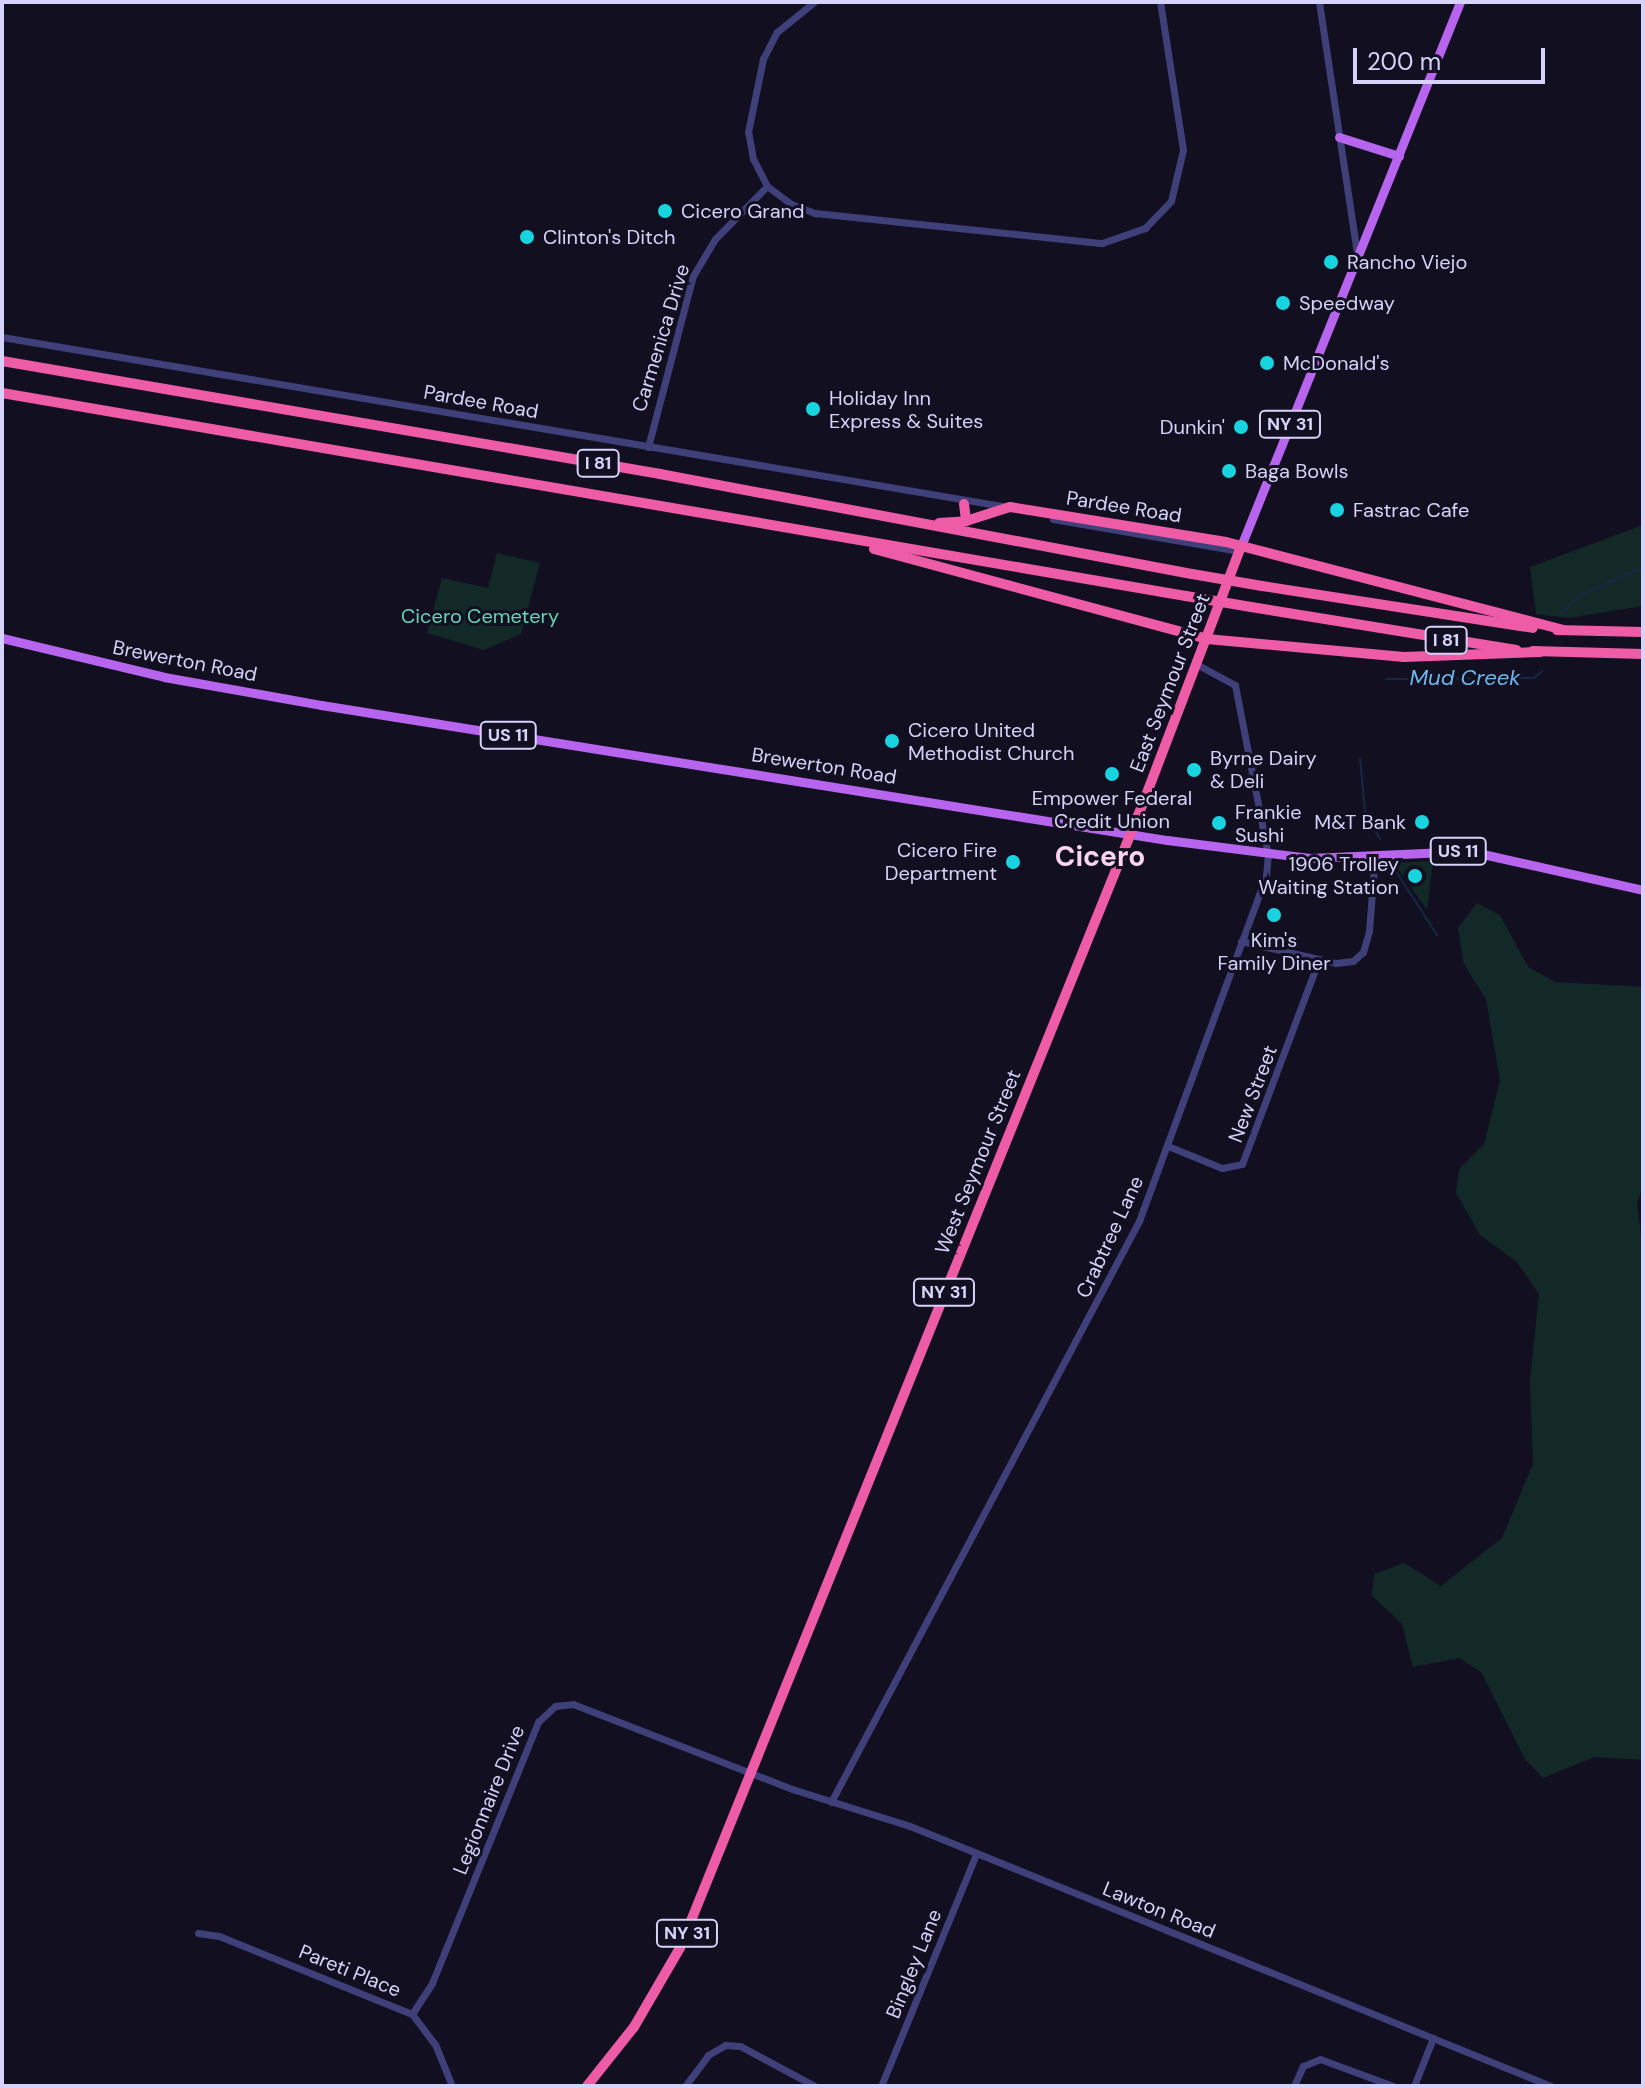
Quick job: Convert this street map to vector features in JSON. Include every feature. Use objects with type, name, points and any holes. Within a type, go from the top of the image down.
[{"type":"highway","name":"I 81","points":[[2,361],[1466,621],[1564,630],[1643,632]]},
{"type":"highway","name":"I 81","points":[[2,393],[1251,607],[1540,652],[1643,654]]},
{"type":"highway","points":[[959,502],[966,521]]},
{"type":"highway","name":"Pardee Road","points":[[1010,507],[1240,548]]},
{"type":"highway","points":[[902,521],[966,521],[1010,507]]},
{"type":"highway","points":[[842,538],[1207,639],[1404,657],[1540,652]]},
{"type":"highway","points":[[1240,548],[1564,630]]},
{"type":"highway","name":"East Seymour Street","points":[[1130,832],[1198,665],[1240,548]]},
{"type":"highway","name":"West Seymour Street","points":[[752,1773],[1130,832]]},
{"type":"highway","name":"NY 31","points":[[587,2086],[634,2027],[675,1960],[752,1773]]},
{"type":"main road","name":"NY 31","points":[[1240,548],[1460,2]]},
{"type":"main road","points":[[1339,137],[1399,156]]},
{"type":"main road","name":"Brewerton Road","points":[[2,638],[164,677],[321,705],[1268,855],[1495,854],[1643,890]]},
{"type":"street","points":[[814,2],[792,16],[769,44],[749,110],[749,143],[767,186],[815,213],[1102,243],[1145,228],[1171,201],[1183,150],[1160,2]]},
{"type":"street","points":[[1319,2],[1358,257]]},
{"type":"street","name":"Carmenica Drive","points":[[648,447],[693,276],[715,239],[767,186]]},
{"type":"street","name":"Pardee Road","points":[[2,337],[998,510],[1240,548]]},
{"type":"street","name":"Pardee Road","points":[[959,502],[1010,507]]},
{"type":"street","name":"Crabtree Lane","points":[[831,1802],[1118,1266],[1168,1146],[1266,876],[1268,855],[1235,685],[1198,665]]},
{"type":"street","points":[[1241,941],[1348,963],[1363,952],[1375,854]]},
{"type":"street","name":"New Street","points":[[1168,1146],[1222,1168],[1242,1164],[1319,959]]},
{"type":"street","name":"Legionnaire Drive","points":[[412,2014],[432,1983],[544,1713],[563,1704],[586,1707],[752,1773]]},
{"type":"street","name":"Lawton Road","points":[[752,1773],[976,1854],[1551,2086]]},
{"type":"street","name":"Bingley Lane","points":[[881,2086],[976,1854]]},
{"type":"street","name":"Pareti Place","points":[[198,1933],[219,1936],[412,2014],[435,2044],[452,2086]]},
{"type":"street","points":[[1414,2086],[1433,2038]]},
{"type":"street","points":[[685,2086],[708,2055],[725,2045],[740,2046],[794,2082],[815,2086]]},
{"type":"street","points":[[1294,2086],[1303,2066],[1320,2059],[1393,2086]]},
{"type":"green space","points":[[1643,525],[1643,606],[1568,618],[1536,614],[1530,567]]},
{"type":"green space","name":"Cicero Cemetery","points":[[497,553],[540,563],[521,634],[484,650],[427,633],[442,578],[488,588]]},
{"type":"green space","points":[[1433,861],[1427,910],[1394,863]]},
{"type":"green space","points":[[1477,903],[1500,915],[1528,967],[1555,982],[1643,987],[1643,1187],[1637,1202],[1643,1253],[1643,1760],[1594,1757],[1543,1778],[1525,1759],[1481,1672],[1459,1658],[1413,1667],[1402,1624],[1372,1596],[1374,1574],[1404,1563],[1441,1586],[1502,1538],[1533,1464],[1530,1381],[1539,1294],[1517,1262],[1480,1235],[1456,1193],[1459,1169],[1484,1144],[1500,1080],[1486,999],[1464,964],[1458,928]]},
{"type":"waterway","name":"Mud Creek","points":[[1561,614],[1579,596],[1643,567]]},
{"type":"waterway","name":"Mud Creek","points":[[1386,679],[1534,678],[1542,671]]},
{"type":"waterway","name":"Mud Creek","points":[[1360,758],[1365,811],[1380,839]]},
{"type":"waterway","name":"Mud Creek","points":[[1394,868],[1437,935]]},
{"type":"place","name":"Cicero Grand","points":[[665,211]]},
{"type":"place","name":"Clinton's Ditch","points":[[527,237]]},
{"type":"place","name":"Rancho Viejo","points":[[1331,262]]},
{"type":"place","name":"Speedway","points":[[1283,303]]},
{"type":"place","name":"McDonald's","points":[[1267,363]]},
{"type":"place","name":"Holiday Inn Express & Suites","points":[[813,409]]},
{"type":"place","name":"Dunkin'","points":[[1241,427]]},
{"type":"place","name":"Baga Bowls","points":[[1229,471]]},
{"type":"place","name":"Fastrac Cafe","points":[[1337,510]]},
{"type":"place","name":"Cicero United Methodist Church","points":[[892,741]]},
{"type":"place","name":"Byrne Dairy & Deli","points":[[1194,770]]},
{"type":"place","name":"Empower Federal Credit Union","points":[[1112,774]]},
{"type":"place","name":"M&T Bank","points":[[1422,822]]},
{"type":"place","name":"Frankie Sushi","points":[[1219,823]]},
{"type":"place","name":"Cicero Fire Department","points":[[1013,862]]},
{"type":"place","name":"1906 Trolley Waiting Station","points":[[1415,876]]},
{"type":"place","name":"Kim's Family Diner","points":[[1274,915]]},
{"type":"district","name":"Cicero","points":[[1100,857]]}]
